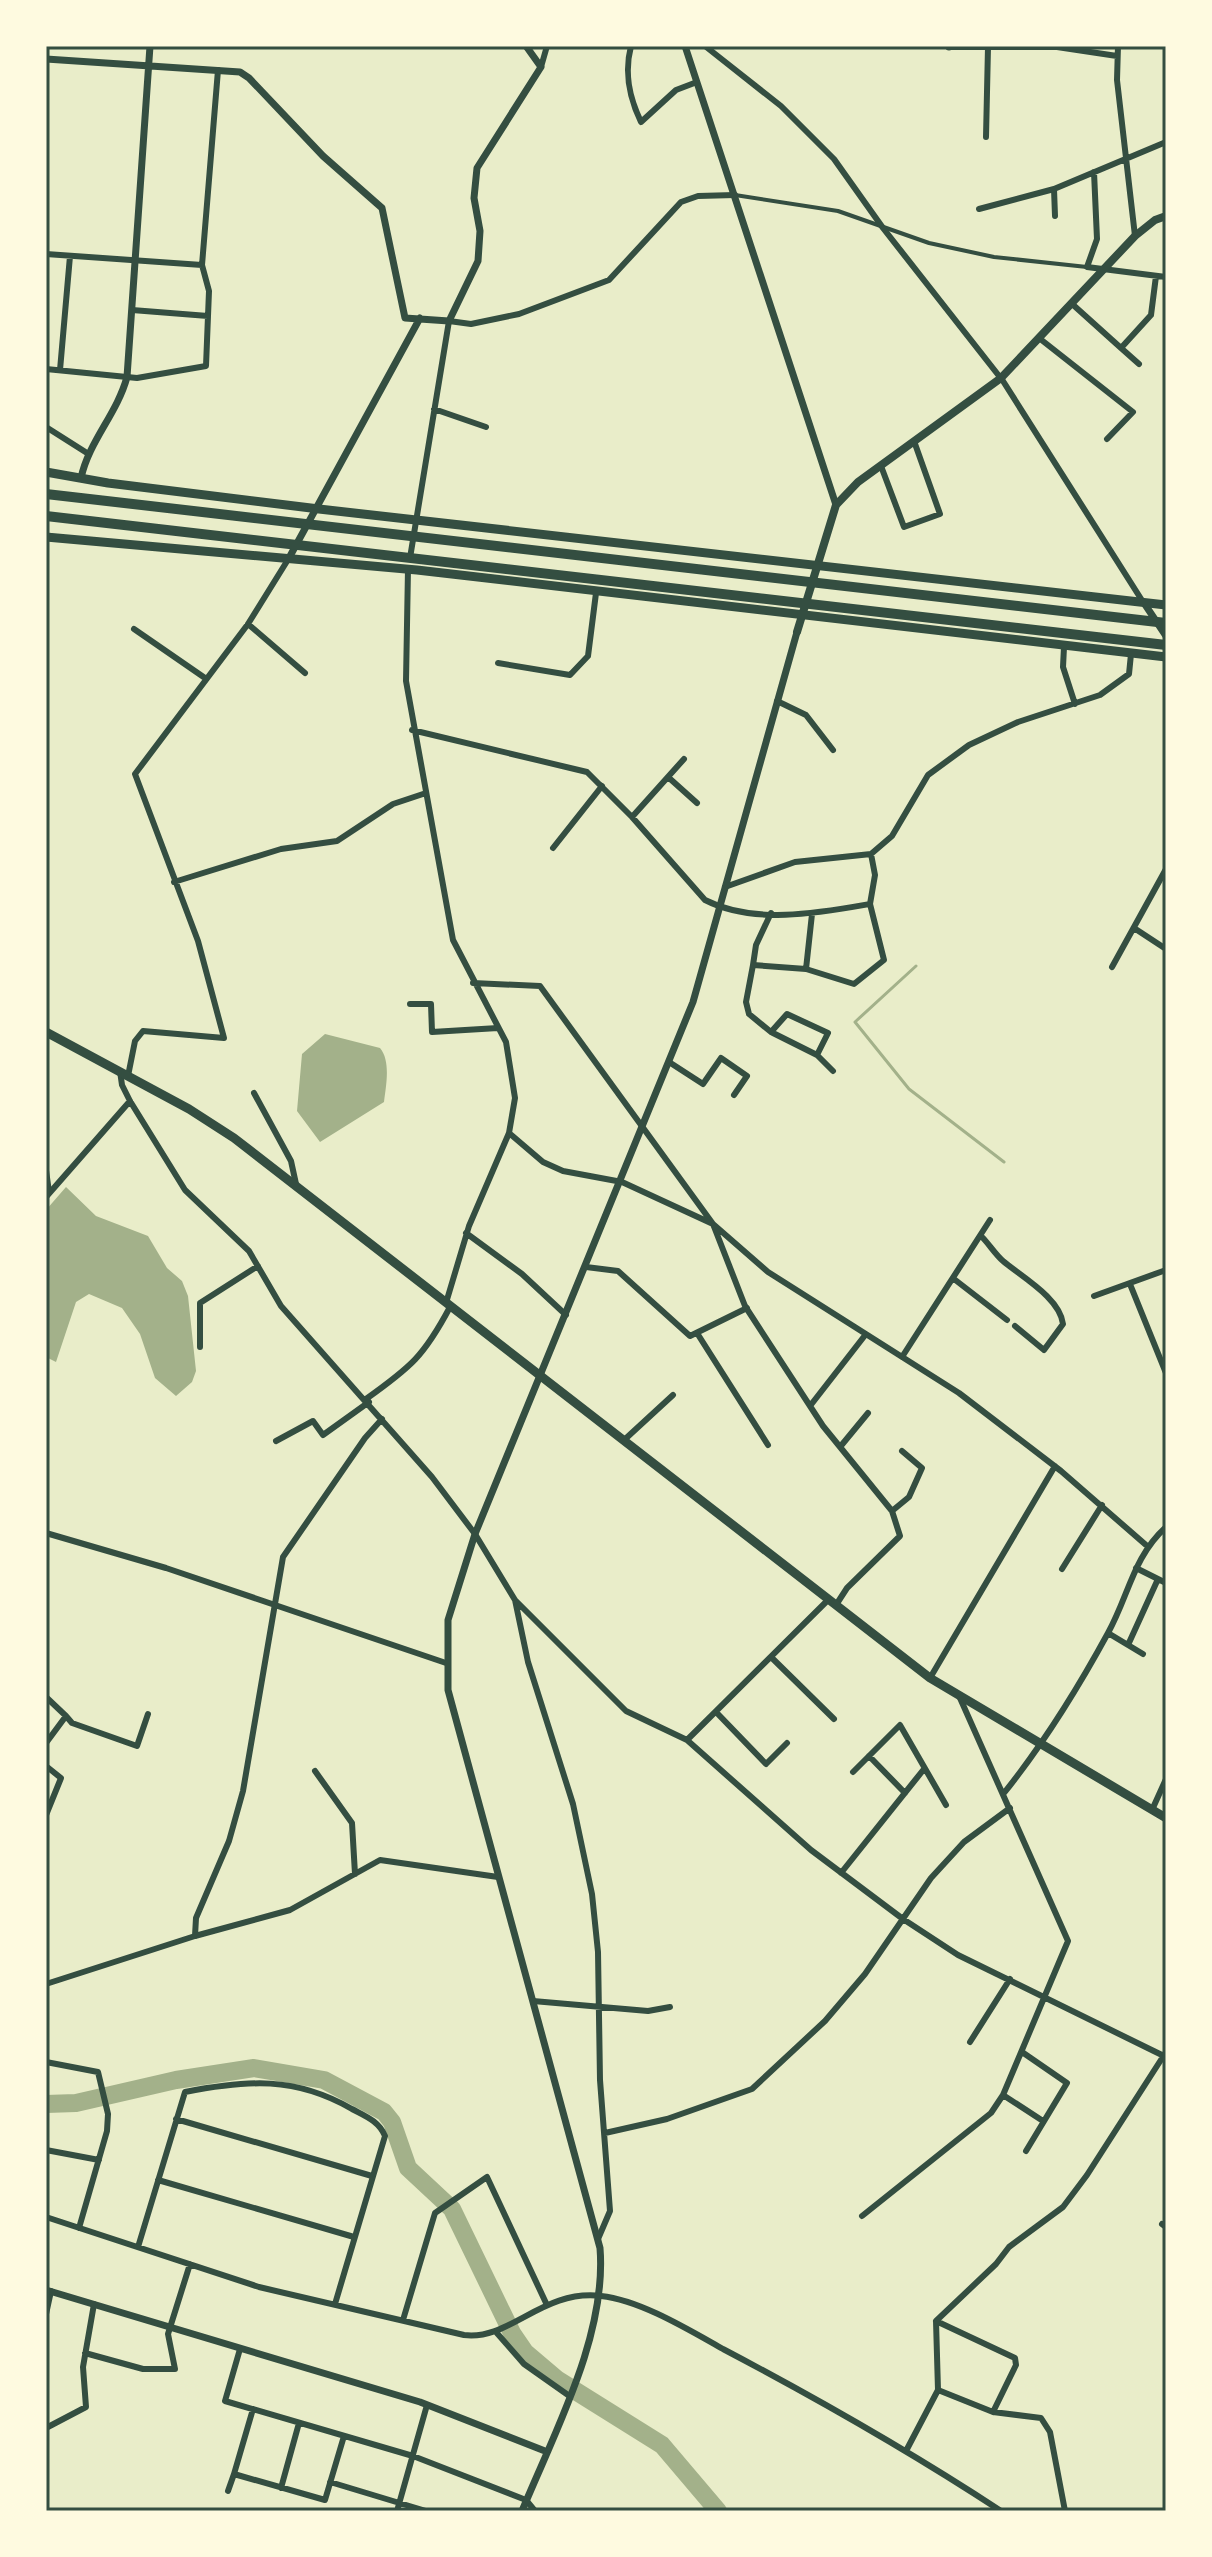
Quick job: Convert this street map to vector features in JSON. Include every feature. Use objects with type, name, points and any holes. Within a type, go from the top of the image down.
[{"type":"highway","points":[[46,494],[1166,623]]},
{"type":"highway","points":[[46,516],[1166,645]]},
{"type":"main road","points":[[797,632],[836,505],[858,482],[1001,378],[1135,236],[1155,220],[1166,216]]},
{"type":"main road","points":[[46,472],[319,509],[1166,605]]},
{"type":"main road","points":[[46,537],[408,570],[1166,657]]},
{"type":"main road","points":[[46,1032],[124,1073],[234,1138],[930,1678],[1166,1818]]},
{"type":"street","points":[[81,478],[87,453],[109,421],[127,377],[150,46]]},
{"type":"street","points":[[526,46],[541,67]]},
{"type":"street","points":[[276,1441],[313,1421],[323,1435],[413,1365],[426,1351],[448,1305],[466,1233],[493,1163],[509,1133],[515,1098],[511,1056],[453,940],[412,730],[406,681],[408,570],[449,321],[478,261],[480,231],[474,198],[477,168],[541,67],[547,46]]},
{"type":"street","points":[[631,46],[627,63],[629,90],[641,122],[676,90],[697,82]]},
{"type":"street","points":[[685,46],[836,505]]},
{"type":"street","points":[[705,46],[808,131],[834,159],[883,228],[1001,378],[1166,636]]},
{"type":"street","points":[[949,46],[1057,47],[1117,56]]},
{"type":"street","points":[[1118,46],[1135,236]]},
{"type":"street","points":[[986,137],[988,47]]},
{"type":"street","points":[[46,59],[240,72],[249,78],[323,156],[382,208],[405,318],[471,324],[519,314],[609,280],[681,202],[698,196],[735,195],[838,211],[929,243],[994,257],[1166,277]]},
{"type":"street","points":[[46,369],[127,377],[206,366],[209,291],[202,265],[218,70]]},
{"type":"street","points":[[979,209],[1054,189],[1166,142]]},
{"type":"street","points":[[1087,267],[1097,239],[1094,172]]},
{"type":"street","points":[[1054,189],[1055,216]]},
{"type":"street","points":[[46,254],[202,265]]},
{"type":"street","points":[[60,370],[70,256]]},
{"type":"street","points":[[1121,348],[1151,315],[1156,276]]},
{"type":"street","points":[[1071,303],[1139,364]]},
{"type":"street","points":[[132,310],[208,316]]},
{"type":"street","points":[[420,318],[319,509],[248,624],[135,774],[198,941],[224,1038],[143,1031],[135,1041],[124,1073],[130,1101],[185,1190],[249,1251],[281,1306],[367,1400],[475,1534],[515,1600],[626,1711],[687,1740],[841,1873],[958,1955],[1165,2055],[1063,2207],[1009,2247],[996,2264],[936,2321],[938,2390],[906,2451]]},
{"type":"street","points":[[1039,338],[1133,412],[1107,439]]},
{"type":"street","points":[[434,409],[486,427]]},
{"type":"street","points":[[46,427],[87,453]]},
{"type":"street","points":[[881,466],[904,527],[940,514],[914,441]]},
{"type":"street","points":[[498,663],[570,675],[588,656],[596,593]]},
{"type":"street","points":[[248,624],[305,673]]},
{"type":"street","points":[[134,629],[205,678]]},
{"type":"street","points":[[522,2511],[592,2334],[600,2296],[598,2239],[448,1690],[446,1663],[452,1600],[475,1534],[622,1182],[693,1002],[797,632]]},
{"type":"street","points":[[1064,647],[1063,667],[1075,704]]},
{"type":"street","points":[[725,887],[795,862],[871,854],[892,836],[928,775],[969,745],[1018,722],[1100,695],[1129,674],[1131,654]]},
{"type":"street","points":[[777,701],[806,715],[833,750]]},
{"type":"street","points":[[412,730],[587,772],[632,817],[705,900],[720,908],[812,914],[870,904]]},
{"type":"street","points":[[632,817],[684,759]]},
{"type":"street","points":[[668,777],[697,803]]},
{"type":"street","points":[[553,848],[602,786]]},
{"type":"street","points":[[174,882],[281,849],[337,841],[393,804],[426,793]]},
{"type":"street","points":[[753,965],[806,969],[854,984],[884,960],[870,904],[875,875],[871,854]]},
{"type":"street","points":[[1112,967],[1166,869]]},
{"type":"street","points":[[771,913],[756,945],[746,1002],[749,1014],[771,1032],[817,1055],[833,1071]]},
{"type":"street","points":[[806,969],[812,914]]},
{"type":"street","points":[[1134,928],[1166,949]]},
{"type":"street","points":[[473,983],[540,986],[644,1124],[713,1224],[747,1308],[810,1406],[892,1511],[900,1536],[687,1740]]},
{"type":"street","points":[[410,1004],[431,1004],[432,1032],[498,1028]]},
{"type":"street","points":[[771,1032],[787,1014],[828,1033],[817,1055]]},
{"type":"street","points":[[669,1062],[703,1084],[721,1058],[747,1076],[734,1095]]},
{"type":"street","points":[[254,1093],[291,1161],[296,1187]]},
{"type":"street","points":[[48,1195],[130,1101]]},
{"type":"street","points":[[509,1133],[543,1162],[563,1171],[622,1182],[713,1224],[768,1272],[959,1393],[1055,1466],[1146,1545]]},
{"type":"street","points":[[46,1163],[48,1195]]},
{"type":"street","points":[[902,1357],[982,1237],[990,1220]]},
{"type":"street","points":[[466,1233],[522,1274],[566,1315]]},
{"type":"street","points":[[982,1237],[999,1258],[1039,1289],[1062,1318],[1063,1324],[1044,1350],[1015,1326]]},
{"type":"street","points":[[200,1347],[200,1303],[258,1266]]},
{"type":"street","points":[[586,1267],[618,1271],[690,1336],[747,1308]]},
{"type":"street","points":[[1094,1296],[1166,1270]]},
{"type":"street","points":[[954,1279],[1007,1320]]},
{"type":"street","points":[[1130,1284],[1166,1373]]},
{"type":"street","points":[[697,1333],[768,1445]]},
{"type":"street","points":[[810,1406],[866,1334]]},
{"type":"street","points":[[623,1441],[673,1395]]},
{"type":"street","points":[[840,1447],[868,1413]]},
{"type":"street","points":[[195,1936],[196,1918],[229,1841],[243,1791],[283,1557],[365,1438],[382,1419]]},
{"type":"street","points":[[892,1511],[909,1497],[922,1468],[902,1451]]},
{"type":"street","points":[[930,1678],[1055,1466]]},
{"type":"street","points":[[1062,1569],[1102,1505]]},
{"type":"street","points":[[1004,1793],[1042,1747],[1108,1633],[1146,1545],[1166,1527]]},
{"type":"street","points":[[46,1533],[111,1551],[446,1663]]},
{"type":"street","points":[[1136,1568],[1166,1583]]},
{"type":"street","points":[[1128,1645],[1158,1579]]},
{"type":"street","points":[[515,1600],[528,1662],[551,1727],[586,1857],[598,1952],[597,2008],[610,2211],[598,2239]]},
{"type":"street","points":[[1108,1633],[1143,1654]]},
{"type":"street","points":[[772,1658],[834,1719]]},
{"type":"street","points":[[46,1697],[72,1723],[137,1746],[148,1714]]},
{"type":"street","points":[[862,2216],[991,2113],[1003,2095],[1068,1941],[960,1698]]},
{"type":"street","points":[[716,1712],[766,1764],[787,1743]]},
{"type":"street","points":[[46,1743],[66,1716]]},
{"type":"street","points":[[853,1772],[900,1725],[946,1805]]},
{"type":"street","points":[[869,1756],[905,1793]]},
{"type":"street","points":[[46,1766],[61,1778],[46,1815]]},
{"type":"street","points":[[841,1873],[924,1769]]},
{"type":"street","points":[[315,1771],[352,1823],[355,1874]]},
{"type":"street","points":[[1152,1810],[1166,1779]]},
{"type":"street","points":[[605,2133],[667,2119],[752,2089],[825,2021],[865,1974],[931,1878],[964,1842],[1010,1808]]},
{"type":"street","points":[[46,1984],[195,1936],[290,1910],[380,1860],[498,1877]]},
{"type":"street","points":[[970,2042],[1010,1979]]},
{"type":"street","points":[[533,2001],[648,2011],[670,2007]]},
{"type":"street","points":[[1022,2052],[1067,2083],[1026,2151]]},
{"type":"street","points":[[46,2062],[98,2072],[109,2122],[79,2228]]},
{"type":"street","points":[[138,2247],[185,2092],[242,2081],[319,2092],[382,2130],[385,2136],[335,2304]]},
{"type":"street","points":[[1003,2095],[1043,2121]]},
{"type":"street","points":[[176,2119],[372,2176]]},
{"type":"street","points":[[46,2150],[99,2160]]},
{"type":"street","points":[[403,2320],[435,2213],[487,2177],[546,2303]]},
{"type":"street","points":[[158,2180],[354,2237]]},
{"type":"street","points":[[46,2217],[259,2287],[477,2337],[496,2332],[546,2303],[600,2296],[671,2321],[906,2451],[1001,2511]]},
{"type":"street","points":[[85,2353],[143,2369],[175,2369],[168,2346],[170,2327],[190,2264]]},
{"type":"street","points":[[46,2314],[48,2290],[427,2405],[545,2451]]},
{"type":"street","points":[[46,2428],[86,2407],[85,2353],[94,2304]]},
{"type":"street","points":[[936,2321],[1015,2358],[1016,2365],[993,2412]]},
{"type":"street","points":[[496,2332],[524,2364],[569,2394]]},
{"type":"street","points":[[240,2349],[225,2401],[413,2456],[526,2500],[535,2511]]},
{"type":"street","points":[[938,2390],[993,2412],[1041,2418],[1045,2422],[1065,2511]]},
{"type":"street","points":[[397,2511],[427,2405]]},
{"type":"street","points":[[228,2491],[253,2409]]},
{"type":"street","points":[[281,2488],[299,2423]]},
{"type":"street","points":[[322,2511],[344,2436]]},
{"type":"street","points":[[234,2474],[325,2500]]},
{"type":"street","points":[[330,2482],[426,2511]]},
{"type":"shaded area","points":[[325,1034],[380,1048],[386,1060],[387,1074],[384,1102],[320,1142],[297,1111],[302,1054]]},
{"type":"shaded area","points":[[66,1187],[96,1216],[148,1236],[167,1268],[182,1281],[188,1296],[196,1371],[192,1382],[176,1396],[155,1378],[140,1334],[122,1308],[89,1294],[76,1302],[56,1362],[46,1357],[46,1210]]},
{"type":"waterway","points":[[916,966],[855,1022],[909,1089],[1004,1162]]},
{"type":"waterway","points":[[46,2104],[76,2103],[176,2080],[254,2068],[324,2080],[384,2112],[392,2122],[408,2168],[452,2209],[512,2333],[525,2352],[558,2380],[662,2445],[718,2511]]}]
